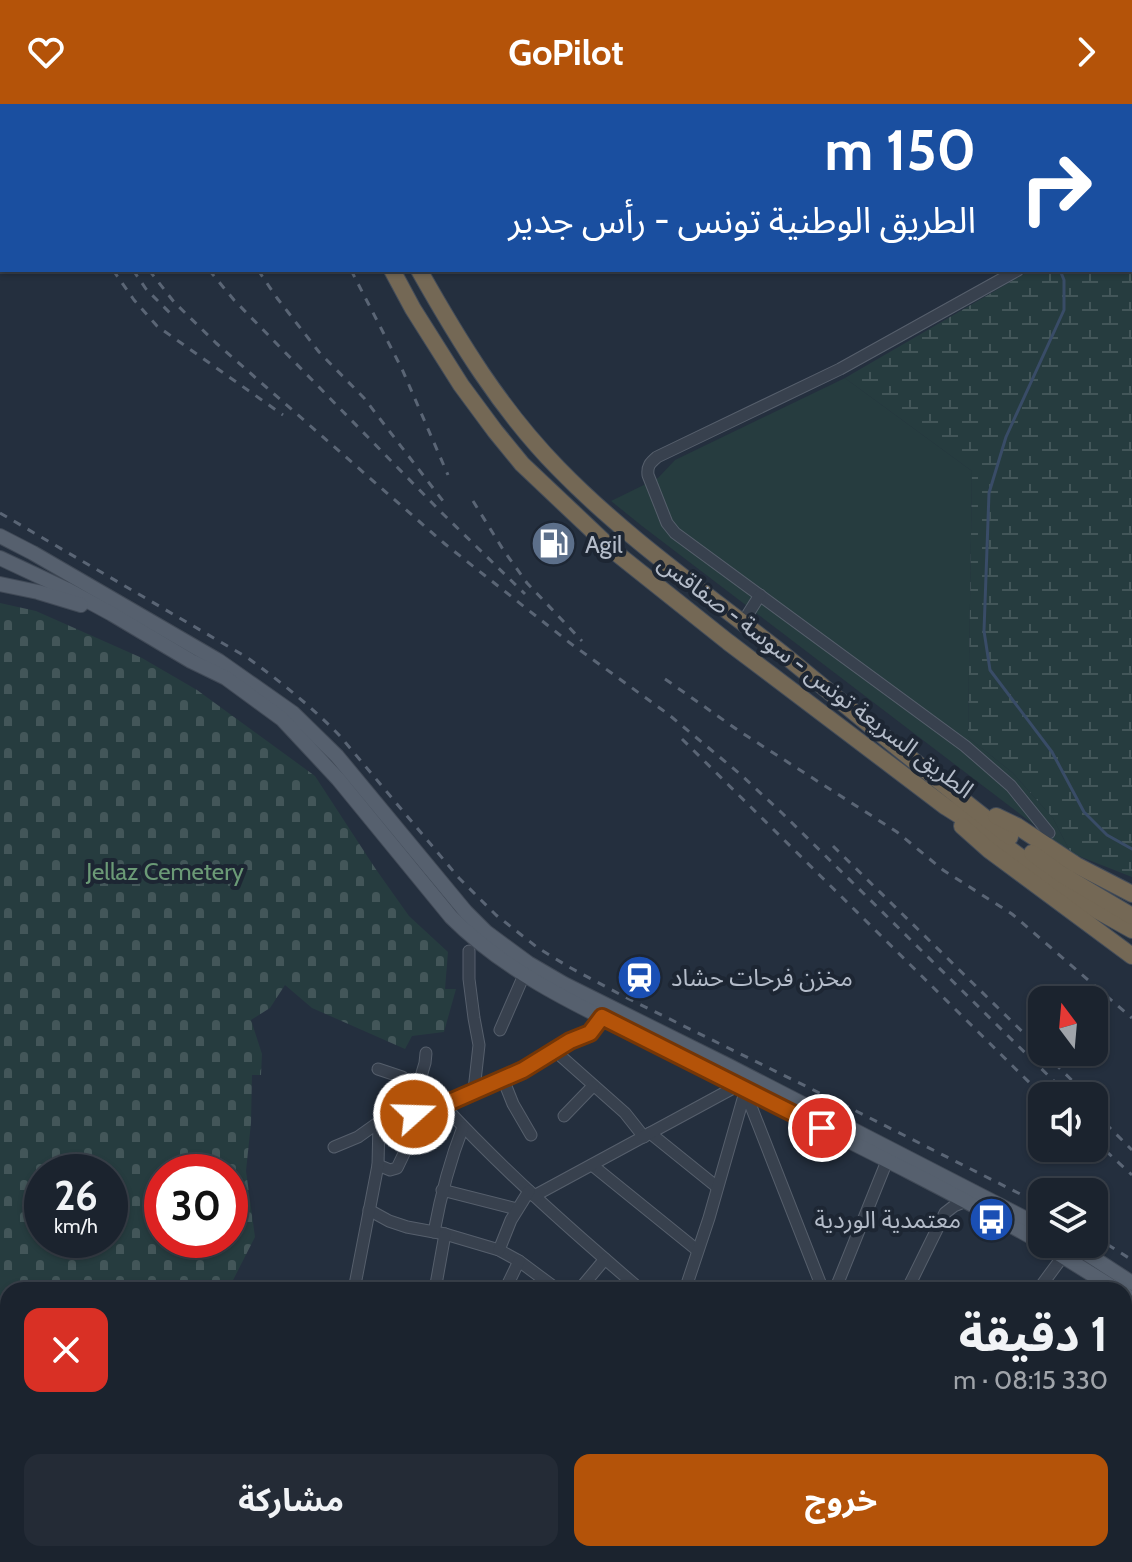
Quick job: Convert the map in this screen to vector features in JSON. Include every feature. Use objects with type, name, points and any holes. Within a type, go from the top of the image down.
[{"type":"highway","name":"الطريق السريعة تونس - سوسة - صفاقس","points":[[393,272],[461,385],[495,431],[522,464],[587,528],[716,633],[946,807],[995,838],[1076,897],[1132,930]]},
{"type":"highway","points":[[420,272],[444,315],[507,409],[558,468],[639,543],[743,622],[963,799],[1017,826],[1076,865],[1132,894]]},
{"type":"highway","name":"الطريق السريعة تونس - سوسة - صفاقس","points":[[963,799],[1061,874],[1132,916]]},
{"type":"highway","points":[[946,807],[957,822],[989,850],[1132,956]]},
{"type":"main road","points":[[0,536],[219,661],[293,713],[337,756],[466,912],[486,932],[528,963],[744,1084],[1028,1236]]},
{"type":"main road","points":[[0,558],[66,589],[226,678],[282,719],[338,779],[451,917],[470,936],[524,975],[602,1017],[1028,1220]]},
{"type":"main road","points":[[0,584],[112,614]]},
{"type":"main road","points":[[1080,1258],[1108,1282]]},
{"type":"main road","points":[[1087,1258],[1130,1282]]},
{"type":"street","points":[[1014,272],[840,369],[657,457],[649,463],[648,475],[670,528],[965,746],[1011,786],[1049,833]]},
{"type":"street","points":[[743,622],[760,595]]},
{"type":"street","points":[[469,951],[469,979],[479,1038],[474,1090]]},
{"type":"street","points":[[500,1030],[524,975]]},
{"type":"street","points":[[334,1147],[358,1137],[379,1122],[443,1105],[523,1070],[570,1041],[590,1033],[602,1017]]},
{"type":"street","points":[[555,1051],[647,1135],[717,1187]]},
{"type":"street","points":[[378,1165],[390,1170],[397,1168],[419,1113],[419,1083],[426,1053]]},
{"type":"street","points":[[378,1069],[402,1077],[397,1116]]},
{"type":"street","points":[[503,1079],[531,1135]]},
{"type":"street","points":[[499,1250],[517,1209],[531,1193],[592,1165],[744,1084]]},
{"type":"street","points":[[687,1282],[709,1218],[744,1084]]},
{"type":"street","points":[[744,1084],[820,1282]]},
{"type":"street","points":[[564,1116],[593,1086]]},
{"type":"street","points":[[443,1105],[531,1193],[632,1282]]},
{"type":"street","points":[[356,1282],[378,1165],[379,1122]]},
{"type":"street","points":[[436,1282],[442,1190],[449,1161],[463,1127]]},
{"type":"street","points":[[838,1282],[887,1161]]},
{"type":"street","points":[[592,1165],[697,1250]]},
{"type":"street","points":[[442,1190],[517,1209]]},
{"type":"street","points":[[911,1282],[945,1213],[964,1202]]},
{"type":"street","points":[[369,1210],[398,1224],[499,1250],[547,1282]]},
{"type":"street","points":[[1044,1282],[1062,1258]]},
{"type":"street","points":[[586,1282],[605,1259]]},
{"type":"street","points":[[509,1282],[519,1261]]},
{"type":"green space","points":[[1028,272],[1132,272],[1132,877],[1071,853],[1053,818],[1013,773],[968,737],[972,471],[845,378]]},
{"type":"green space","points":[[845,378],[972,471],[968,737],[1013,773],[1053,818],[1071,853],[611,501],[658,478],[675,460]]},
{"type":"green space","name":"Jellaz Cemetery","points":[[0,603],[36,611],[142,658],[197,690],[315,776],[409,916],[448,952],[445,989],[456,989],[444,1032],[412,1036],[405,1049],[312,1008],[285,985],[270,1008],[251,1020],[262,1054],[261,1075],[252,1075],[248,1154],[144,1154],[144,1258],[244,1258],[232,1282],[0,1282]]},
{"type":"green space","name":"Jellaz Cemetery","points":[[248,1186],[255,1237],[248,1251]]},
{"type":"waterway","points":[[1061,272],[1064,280],[1064,310],[1006,437],[989,493],[984,631],[990,670],[1052,752],[1084,812],[1107,835],[1132,849]]},
{"type":"railway","points":[[114,272],[157,326],[283,415]]},
{"type":"railway","points":[[134,272],[146,289],[172,315]]},
{"type":"railway","points":[[151,272],[174,302],[216,343],[445,544],[570,643],[668,714],[740,774],[1055,1082]]},
{"type":"railway","points":[[211,272],[234,300],[525,594]]},
{"type":"railway","points":[[259,272],[319,352],[364,398],[443,501]]},
{"type":"railway","points":[[352,272],[402,369],[448,475]]},
{"type":"railway","points":[[473,501],[527,583],[582,641]]},
{"type":"railway","points":[[0,513],[248,658],[284,686],[340,736],[459,878],[496,915],[538,948],[625,997],[1028,1198]]},
{"type":"railway","points":[[665,679],[739,731],[897,832],[943,870],[1012,914],[1132,1018]]},
{"type":"railway","points":[[682,739],[1029,1082]]},
{"type":"railway","points":[[833,846],[1028,1037]]},
{"type":"railway","points":[[1057,1066],[1074,1082]]},
{"type":"railway","points":[[1108,1126],[1132,1150]]},
{"type":"railway","points":[[1108,1153],[1132,1175]]},
{"type":"railway","points":[[1108,1245],[1132,1260]]},
{"type":"place","name":"Agil","points":[[554,544]]},
{"type":"place","name":"مخزن فرحات حشاد","points":[[640,977]]},
{"type":"place","name":"معتمدية الوردية","points":[[992,1219]]},
{"type":"route","points":[[414,1114],[443,1105],[523,1070],[570,1041],[590,1033],[602,1017],[822,1128]]}]
